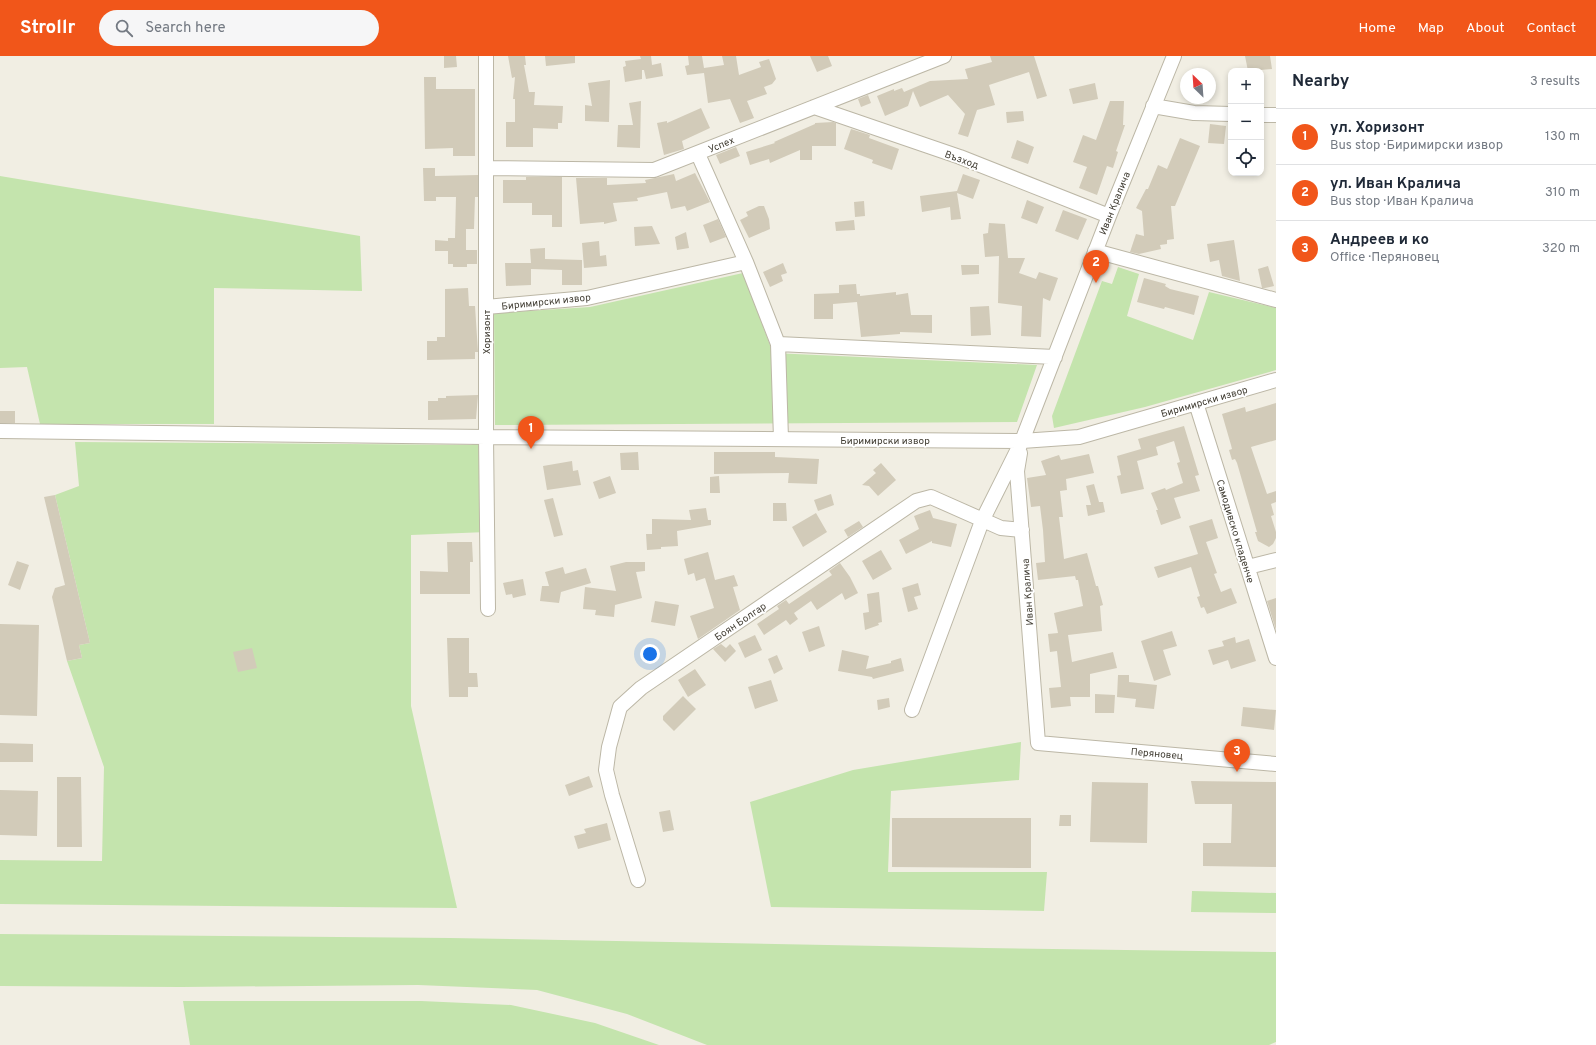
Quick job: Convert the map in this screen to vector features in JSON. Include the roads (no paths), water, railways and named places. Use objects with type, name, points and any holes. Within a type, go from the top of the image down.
[{"type":"street","name":"Хоризонт","points":[[486,56],[486,437],[488,609]]},
{"type":"street","name":"Успех","points":[[486,168],[654,170],[698,154],[944,56]]},
{"type":"street","name":"Иван Кралича","points":[[912,710],[982,521],[1022,441],[1095,250],[1174,56]]},
{"type":"street","points":[[1153,106],[1194,113],[1228,114]]},
{"type":"street","name":"Възход","points":[[814,107],[960,158],[1109,216]]},
{"type":"street","points":[[1264,115],[1276,116]]},
{"type":"street","points":[[698,154],[746,262],[778,344],[781,439]]},
{"type":"street","points":[[1095,250],[1276,300]]},
{"type":"street","name":"Биримирски извор","points":[[486,307],[587,298],[746,262]]},
{"type":"street","points":[[778,344],[1055,357]]},
{"type":"street","name":"Биримирски извор","points":[[0,431],[486,437],[1022,441],[1078,437],[1276,380]]},
{"type":"street","name":"Самодивско кладенче","points":[[1196,403],[1276,658]]},
{"type":"street","name":"Иван Кралича","points":[[1022,441],[1017,471],[1038,743]]},
{"type":"street","name":"Боян Болгар","points":[[638,880],[612,795],[606,770],[608,747],[620,707],[641,688],[916,501],[931,497],[982,521],[1001,528],[1022,530]]},
{"type":"street","points":[[1248,567],[1276,560]]},
{"type":"street","name":"Перяновец","points":[[1038,743],[1276,764]]},
{"type":"place","name":"ул. Иван Кралича","points":[[1096,283]]},
{"type":"place","name":"ул. Хоризонт","points":[[531,449]]},
{"type":"place","name":"Андреев и ко","points":[[1237,772]]}]
